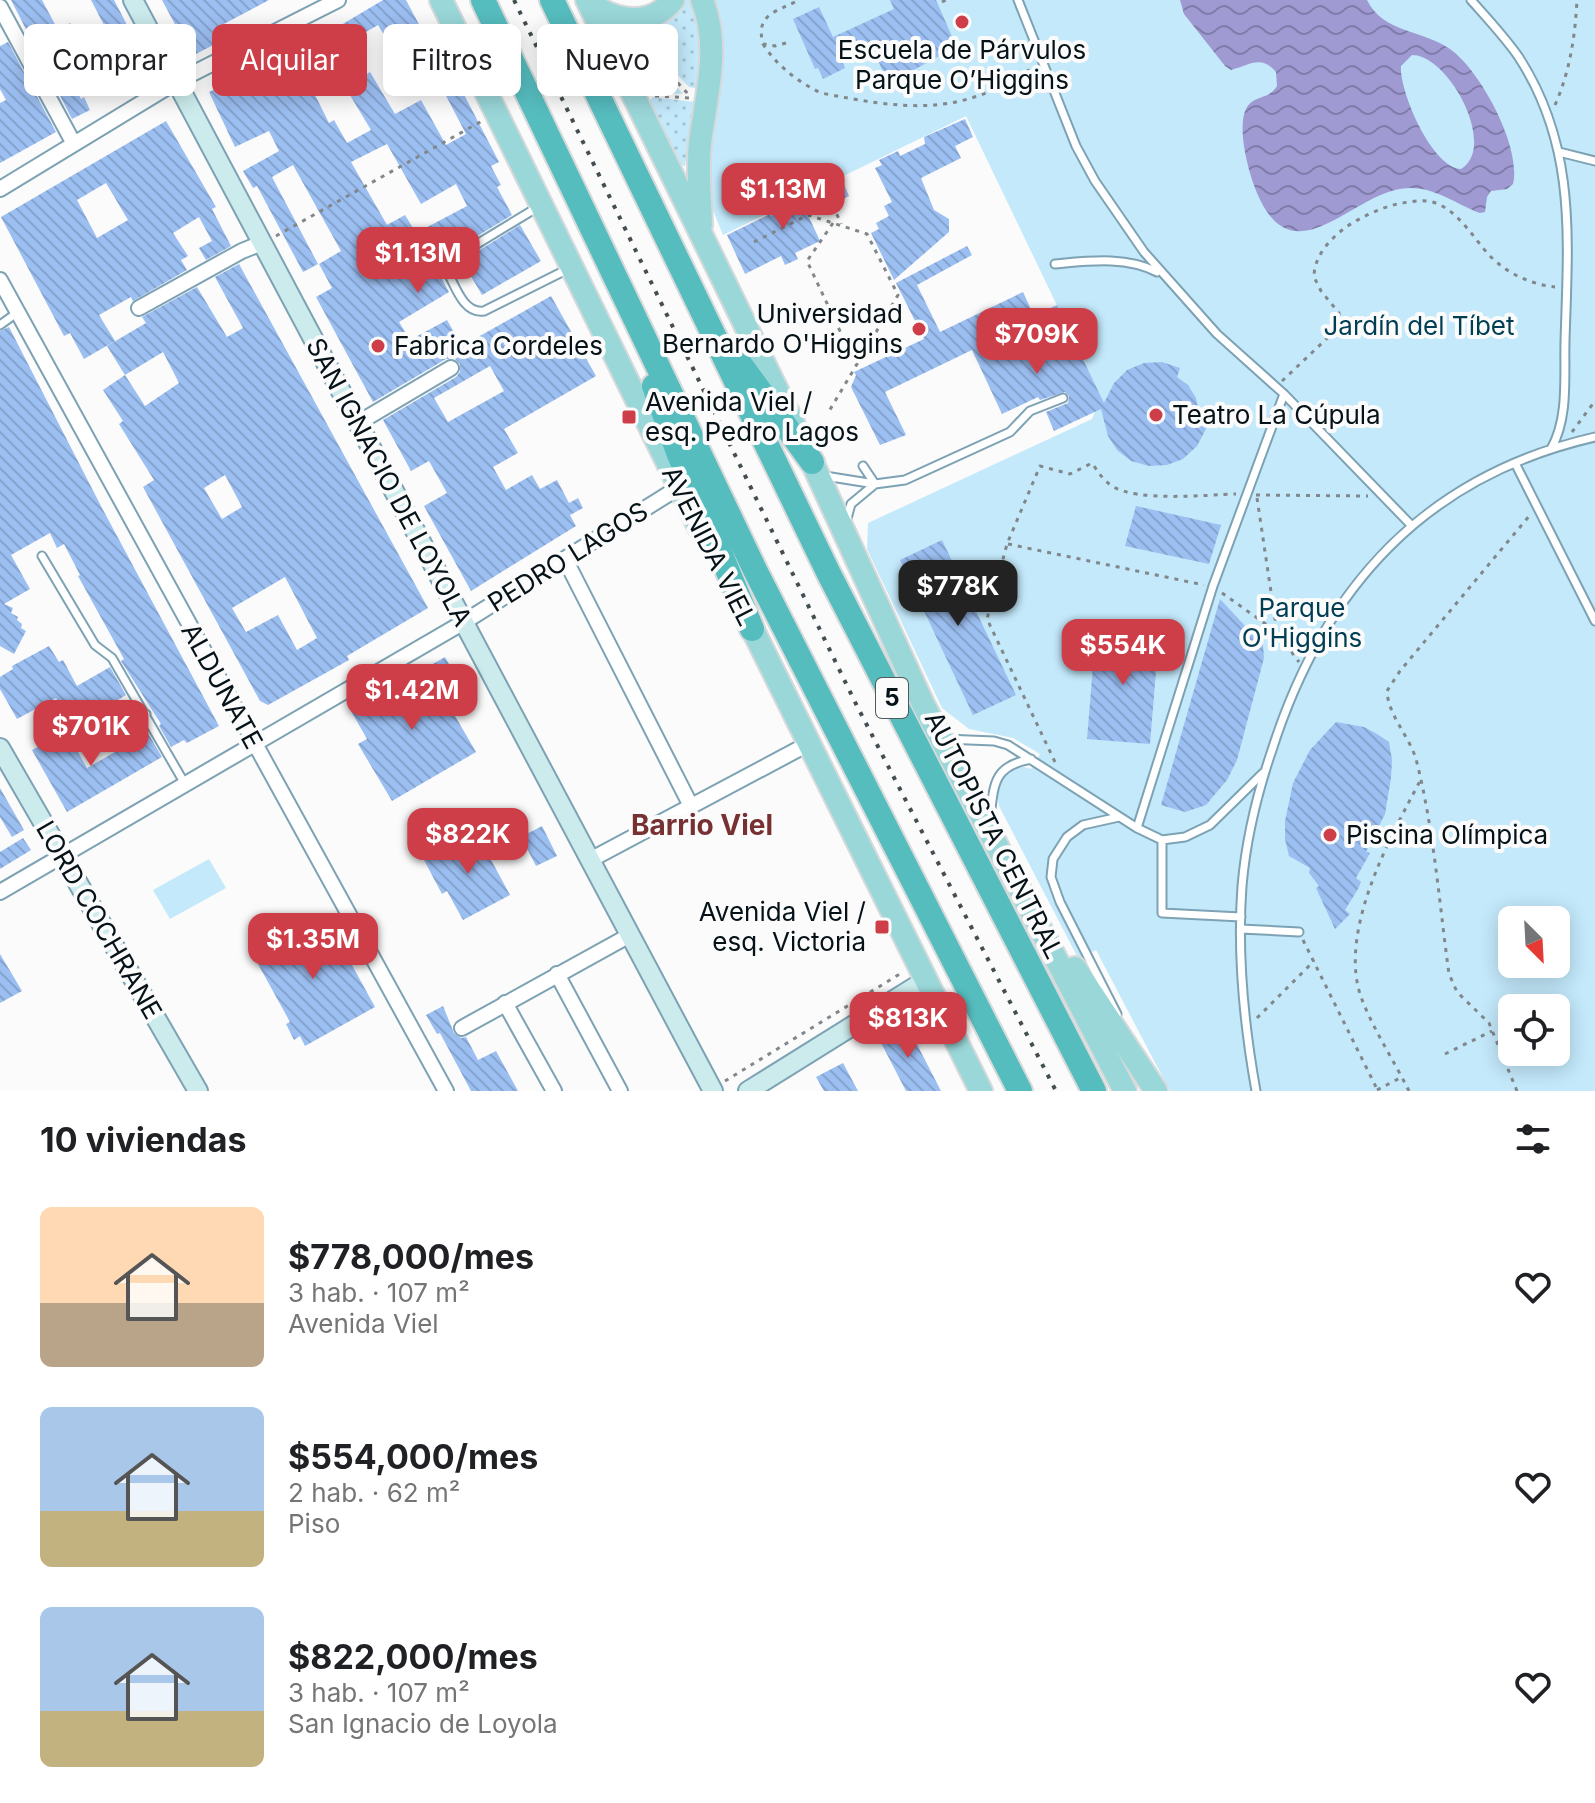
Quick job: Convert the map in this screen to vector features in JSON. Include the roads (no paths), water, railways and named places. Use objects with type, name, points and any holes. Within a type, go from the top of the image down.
[{"type":"highway","points":[[483,0],[755,570],[1020,1091]]},
{"type":"highway","name":"AUTOPISTA CENTRAL","points":[[552,0],[864,644],[1094,1091]]},
{"type":"highway","points":[[696,302],[815,468]]},
{"type":"highway","points":[[631,307],[665,418],[752,629]]},
{"type":"main road","name":"AVENIDA VIEL","points":[[441,0],[678,488],[752,629],[916,975],[981,1091]]},
{"type":"main road","points":[[588,0],[611,15],[644,19],[660,12],[673,0]]},
{"type":"main road","points":[[588,0],[815,468],[941,739],[1125,1091]]},
{"type":"main road","points":[[701,234],[699,158],[712,56],[710,24],[702,0]]},
{"type":"main road","points":[[1031,910],[1075,968],[1153,1086]]},
{"type":"street","name":"SAN IGNACIO DE LOYOLA","points":[[133,0],[146,24]]},
{"type":"street","points":[[196,72],[338,0]]},
{"type":"street","points":[[0,7],[74,144]]},
{"type":"street","points":[[0,189],[153,96]]},
{"type":"street","name":"SAN IGNACIO DE LOYOLA","points":[[183,96],[713,1090]]},
{"type":"street","points":[[139,308],[262,243]]},
{"type":"street","name":"ALDUNATE","points":[[0,280],[446,1091]]},
{"type":"street","points":[[358,423],[451,368]]},
{"type":"street","name":"PEDRO LAGOS","points":[[0,892],[464,622],[678,488]]},
{"type":"street","points":[[565,559],[691,806]]},
{"type":"street","points":[[590,860],[808,744]]},
{"type":"street","name":"LORD COCHRANE","points":[[0,748],[198,1091]]},
{"type":"street","points":[[462,1028],[630,935]]},
{"type":"street","points":[[557,974],[620,1091]]},
{"type":"street","points":[[748,1091],[916,975]]},
{"type":"street","points":[[505,1003],[554,1091]]},
{"type":"lane","points":[[1018,0],[1076,146],[1125,226],[1163,275],[1217,334],[1284,394],[1412,526]]},
{"type":"lane","points":[[1471,0],[1518,56],[1541,98],[1559,152],[1565,188],[1567,288],[1561,421],[1558,437],[1551,449]]},
{"type":"lane","points":[[1559,152],[1595,161]]},
{"type":"lane","points":[[541,205],[449,261],[446,269],[468,309],[477,312],[572,267]]},
{"type":"lane","points":[[1055,264],[1129,262],[1163,275]]},
{"type":"lane","points":[[0,325],[18,312]]},
{"type":"lane","points":[[1137,828],[1213,586],[1252,494],[1284,394]]},
{"type":"lane","points":[[815,468],[840,480],[875,484],[905,480],[1010,432],[1030,411],[1063,398]]},
{"type":"lane","points":[[1256,1091],[1246,1029],[1241,929],[1246,851],[1280,722],[1304,669],[1355,583],[1412,526],[1456,495],[1515,463],[1595,437]]},
{"type":"lane","points":[[1515,463],[1595,621]]},
{"type":"lane","points":[[863,466],[875,484]]},
{"type":"lane","points":[[847,538],[847,516],[851,504],[875,484]]},
{"type":"lane","points":[[42,556],[95,645],[112,658],[185,784]]},
{"type":"lane","points":[[89,746],[146,714]]},
{"type":"lane","points":[[941,739],[994,741],[1008,745],[1119,817],[1162,840],[1185,837],[1210,825],[1265,771]]},
{"type":"lane","points":[[989,828],[996,779],[1005,768],[1031,759]]},
{"type":"lane","points":[[1119,817],[1083,825],[1067,837],[1057,849],[1051,877],[1060,902],[1153,1086]]},
{"type":"lane","points":[[1162,840],[1162,913],[1241,917]]},
{"type":"lane","points":[[1241,929],[1299,932]]},
{"type":"water","points":[[1180,0],[1367,0],[1374,11],[1393,25],[1450,49],[1474,74],[1505,131],[1514,168],[1513,184],[1507,189],[1491,191],[1485,212],[1480,213],[1429,191],[1411,188],[1389,192],[1306,231],[1287,229],[1270,216],[1255,188],[1243,129],[1247,107],[1277,86],[1276,72],[1260,62],[1231,70],[1184,14]],"holes":[[[1412,55],[1426,59],[1454,85],[1472,123],[1474,142],[1471,158],[1461,169],[1450,165],[1429,143],[1405,92],[1401,66]]]},
{"type":"railway","points":[[514,0],[856,704],[1056,1091]]},
{"type":"place","name":"Escuela de Párvulos Parque O’Higgins","points":[[962,22]]},
{"type":"place","name":"Universidad Bernardo O'Higgins","points":[[919,329]]},
{"type":"place","name":"Fabrica Cordeles","points":[[378,346]]},
{"type":"place","name":"Teatro La Cúpula","points":[[1156,415]]},
{"type":"place","name":"Avenida Viel / esq. Pedro Lagos","points":[[629,417]]},
{"type":"place","name":"Piscina Olímpica","points":[[1330,835]]},
{"type":"place","name":"Avenida Viel / esq. Victoria","points":[[882,927]]},
{"type":"district","name":"Barrio Viel","points":[[702,825]]},
{"type":"park label","name":"Jardín del Tíbet","points":[[1419,326]]},
{"type":"park label","name":"Parque O'Higgins","points":[[1302,623]]}]
